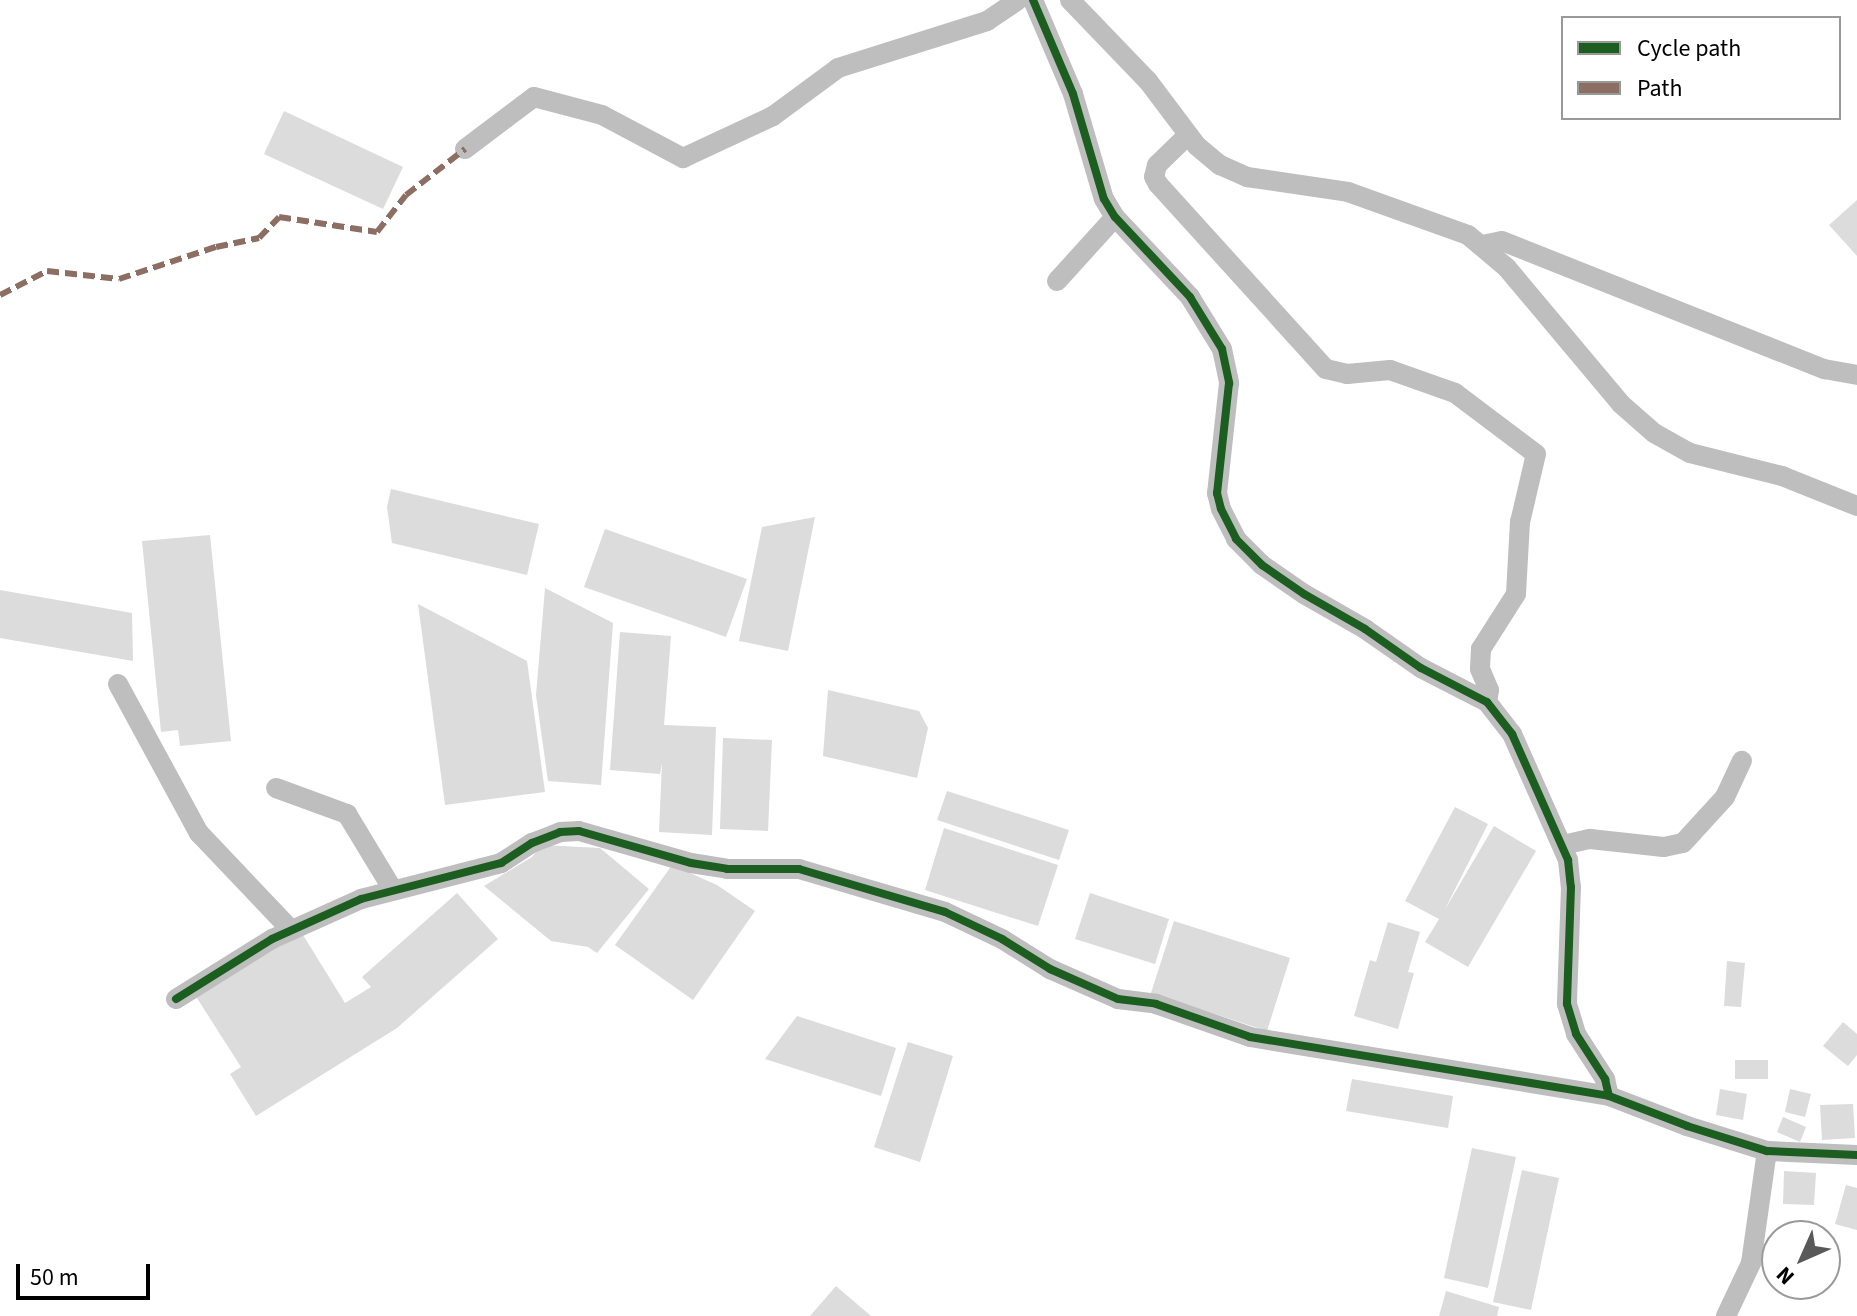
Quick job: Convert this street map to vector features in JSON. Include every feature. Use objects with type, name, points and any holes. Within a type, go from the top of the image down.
[{"type":"street","points":[[465,149],[534,97],[602,115],[683,158],[773,116],[838,68],[987,21],[1018,0]]},
{"type":"street","points":[[1033,0],[1073,94],[1104,199],[1115,217],[1176,280],[1222,349],[1229,383],[1217,493],[1221,509],[1236,539],[1255,560],[1304,594],[1421,668],[1487,702],[1512,734],[1563,845],[1571,887],[1567,1004],[1576,1034],[1605,1079],[1609,1096]]},
{"type":"street","points":[[1070,0],[1148,81],[1188,135],[1206,154],[1232,171],[1348,192],[1449,226],[1482,245],[1507,268],[1621,404],[1654,433],[1690,453],[1782,476],[1857,506]]},
{"type":"street","points":[[1188,135],[1157,165],[1154,177],[1158,184],[1326,369],[1347,374],[1390,370],[1455,393],[1536,454],[1520,522],[1516,594],[1481,649],[1480,669],[1489,690],[1487,702]]},
{"type":"street","points":[[1057,281],[1115,217]]},
{"type":"street","points":[[1482,245],[1502,241],[1824,369],[1857,375]]},
{"type":"street","points":[[118,684],[199,833],[291,930]]},
{"type":"street","points":[[1563,845],[1590,839],[1664,847],[1683,843],[1725,797],[1742,761]]},
{"type":"street","points":[[276,788],[347,814],[393,890]]},
{"type":"street","points":[[176,999],[291,930],[361,899],[501,863],[532,843],[560,832],[579,831],[691,863],[727,869],[799,869],[945,912],[1002,939],[1050,969],[1118,999],[1156,1004],[1250,1037],[1609,1096],[1687,1126],[1767,1151],[1857,1155]]},
{"type":"street","points":[[1726,1316],[1748,1271],[1756,1244],[1767,1151]]},
{"type":"building","points":[[284,111],[403,167],[383,209],[264,154]]},
{"type":"building","points":[[1857,200],[1857,256],[1829,225]]},
{"type":"building","points":[[391,489],[539,524],[527,575],[392,543],[387,507]]},
{"type":"building","points":[[815,517],[788,651],[739,641],[762,527]]},
{"type":"building","points":[[605,529],[747,579],[726,637],[584,587]]},
{"type":"building","points":[[210,535],[231,741],[180,746],[178,730],[161,732],[142,541]]},
{"type":"building","points":[[545,588],[613,623],[601,785],[548,781],[536,695]]},
{"type":"building","points":[[0,590],[132,613],[133,661],[0,638]]},
{"type":"building","points":[[418,604],[527,661],[545,792],[445,805]]},
{"type":"building","points":[[620,632],[671,636],[664,725],[716,727],[712,835],[659,832],[662,763],[660,774],[610,770]]},
{"type":"building","points":[[828,690],[919,711],[928,728],[917,778],[823,756]]},
{"type":"building","points":[[723,738],[772,740],[768,831],[720,829]]},
{"type":"building","points":[[947,791],[1069,830],[1059,860],[937,820]]},
{"type":"building","points":[[1455,807],[1488,824],[1444,911],[1494,826],[1536,851],[1468,967],[1425,942],[1439,919],[1405,901]]},
{"type":"building","points":[[944,828],[1058,865],[1038,926],[925,890]]},
{"type":"building","points":[[542,845],[600,848],[649,889],[597,953],[588,947],[551,941],[484,886],[532,857]]},
{"type":"building","points":[[672,865],[717,885],[755,911],[693,1000],[615,945]]},
{"type":"building","points":[[457,893],[498,939],[397,1028],[256,1116],[230,1074],[241,1067],[195,995],[300,930],[345,1003],[371,987],[362,977]]},
{"type":"building","points":[[1090,893],[1169,919],[1155,964],[1075,939]]},
{"type":"building","points":[[1174,921],[1290,958],[1267,1031],[1151,993]]},
{"type":"building","points":[[1388,922],[1420,932],[1408,972],[1414,973],[1398,1029],[1354,1016],[1370,960],[1376,962]]},
{"type":"building","points":[[1727,961],[1745,963],[1741,1007],[1724,1006]]},
{"type":"building","points":[[797,1016],[896,1048],[881,1096],[765,1059]]},
{"type":"building","points":[[1843,1022],[1857,1034],[1857,1055],[1848,1066],[1823,1046]]},
{"type":"building","points":[[908,1042],[953,1056],[920,1162],[874,1147]]},
{"type":"building","points":[[1735,1060],[1768,1060],[1768,1079],[1735,1079]]},
{"type":"building","points":[[1352,1079],[1453,1096],[1448,1128],[1346,1111]]},
{"type":"building","points":[[1720,1089],[1747,1094],[1743,1120],[1716,1115]]},
{"type":"building","points":[[1790,1089],[1811,1094],[1805,1117],[1785,1112]]},
{"type":"building","points":[[1853,1104],[1855,1138],[1822,1140],[1820,1105]]},
{"type":"building","points":[[1783,1117],[1806,1127],[1800,1142],[1777,1132]]},
{"type":"building","points":[[1472,1148],[1516,1157],[1488,1288],[1444,1278]]},
{"type":"building","points":[[1522,1170],[1559,1178],[1531,1310],[1493,1302]]},
{"type":"building","points":[[1784,1171],[1816,1173],[1814,1205],[1783,1204]]},
{"type":"building","points":[[1846,1185],[1857,1188],[1857,1230],[1841,1226],[1841,1220],[1836,1220]]},
{"type":"building","points":[[836,1286],[871,1316],[810,1316]]},
{"type":"building","points":[[1446,1291],[1499,1307],[1497,1316],[1439,1316]]},
{"type":"marked path","points":[[0,295],[47,271],[119,279],[216,247],[259,238],[279,217],[377,232],[406,195],[465,149]]},
{"type":"cycle path","points":[[1033,0],[1073,94],[1104,199],[1115,217],[1190,297],[1222,349],[1229,383],[1217,493],[1221,509],[1236,539],[1262,565],[1304,594],[1365,629],[1421,668],[1487,702],[1512,734],[1568,860],[1571,887],[1567,1004],[1576,1034],[1605,1079],[1609,1096]]},
{"type":"cycle path","points":[[176,999],[272,939],[361,899],[501,863],[532,843],[560,832],[579,831],[691,863],[727,869],[799,869],[945,912],[1002,939],[1050,969],[1118,999],[1156,1004],[1250,1037],[1609,1096],[1687,1126],[1767,1151],[1857,1155]]}]
